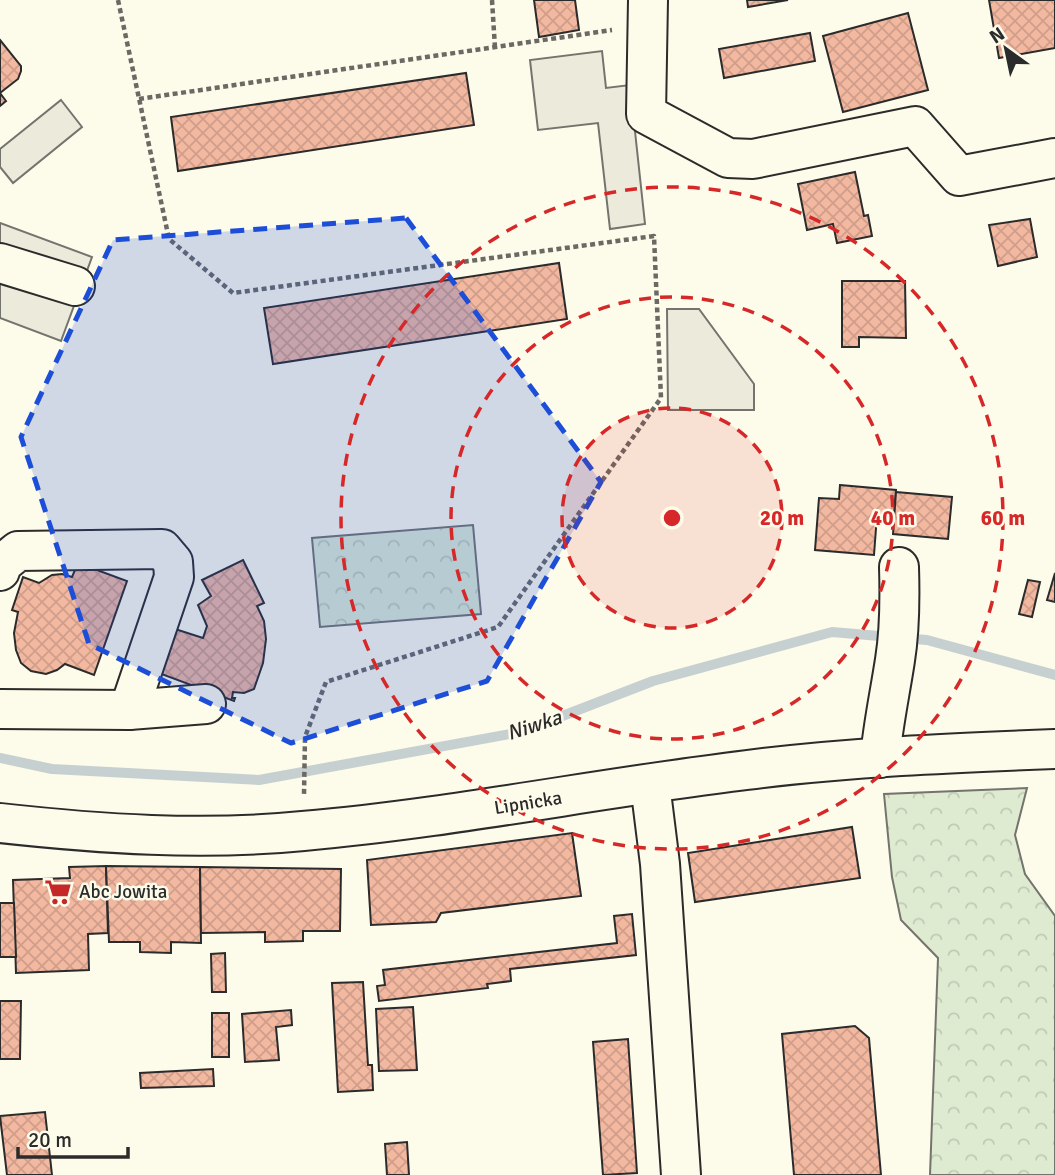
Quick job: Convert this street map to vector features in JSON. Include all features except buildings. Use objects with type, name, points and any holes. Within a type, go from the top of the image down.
[{"type":"street","points":[[648,13],[646,114],[727,158],[753,159],[915,126],[959,176],[1055,158]]},
{"type":"street","points":[[0,263],[75,286]]},
{"type":"street","points":[[0,570],[2,564],[18,551],[162,549],[173,562],[174,577],[129,710]]},
{"type":"street","points":[[880,758],[900,610],[899,567]]},
{"type":"street","points":[[0,709],[129,710],[206,704]]},
{"type":"street","name":"Lipnicka","points":[[0,823],[119,833],[279,833],[467,813],[747,770],[880,758],[1055,749]]},
{"type":"street","points":[[650,784],[660,864],[681,1175]]},
{"type":"path","points":[[118,0],[169,239],[233,293],[654,236],[661,398],[498,627],[326,682],[305,737],[304,804]]},
{"type":"path","points":[[492,0],[495,48]]},
{"type":"path","points":[[139,99],[495,48],[648,13]]},
{"type":"highlighted area","points":[[406,218],[601,482],[487,681],[291,743],[89,644],[21,437],[113,240]]},
{"type":"green space","points":[[473,525],[481,614],[320,627],[312,538]]},
{"type":"green space","points":[[1027,788],[1015,835],[1025,874],[1055,916],[1055,1175],[930,1175],[938,958],[901,920],[892,877],[884,794]]},
{"type":"shaded area","points":[[602,51],[606,88],[630,85],[645,224],[610,229],[598,123],[538,130],[530,60]]},
{"type":"shaded area","points":[[61,100],[82,127],[13,183],[0,167],[0,149]]},
{"type":"shaded area","points":[[0,223],[92,257],[61,341],[0,318]]},
{"type":"shaded area","points":[[667,309],[699,309],[754,384],[754,410],[668,410]]},
{"type":"waterway","name":"Niwka","points":[[0,758],[52,769],[259,780],[521,732],[653,681],[832,632],[927,640],[1055,675]]},
{"type":"place","name":"Abc Jowita","points":[[58,892]]}]
